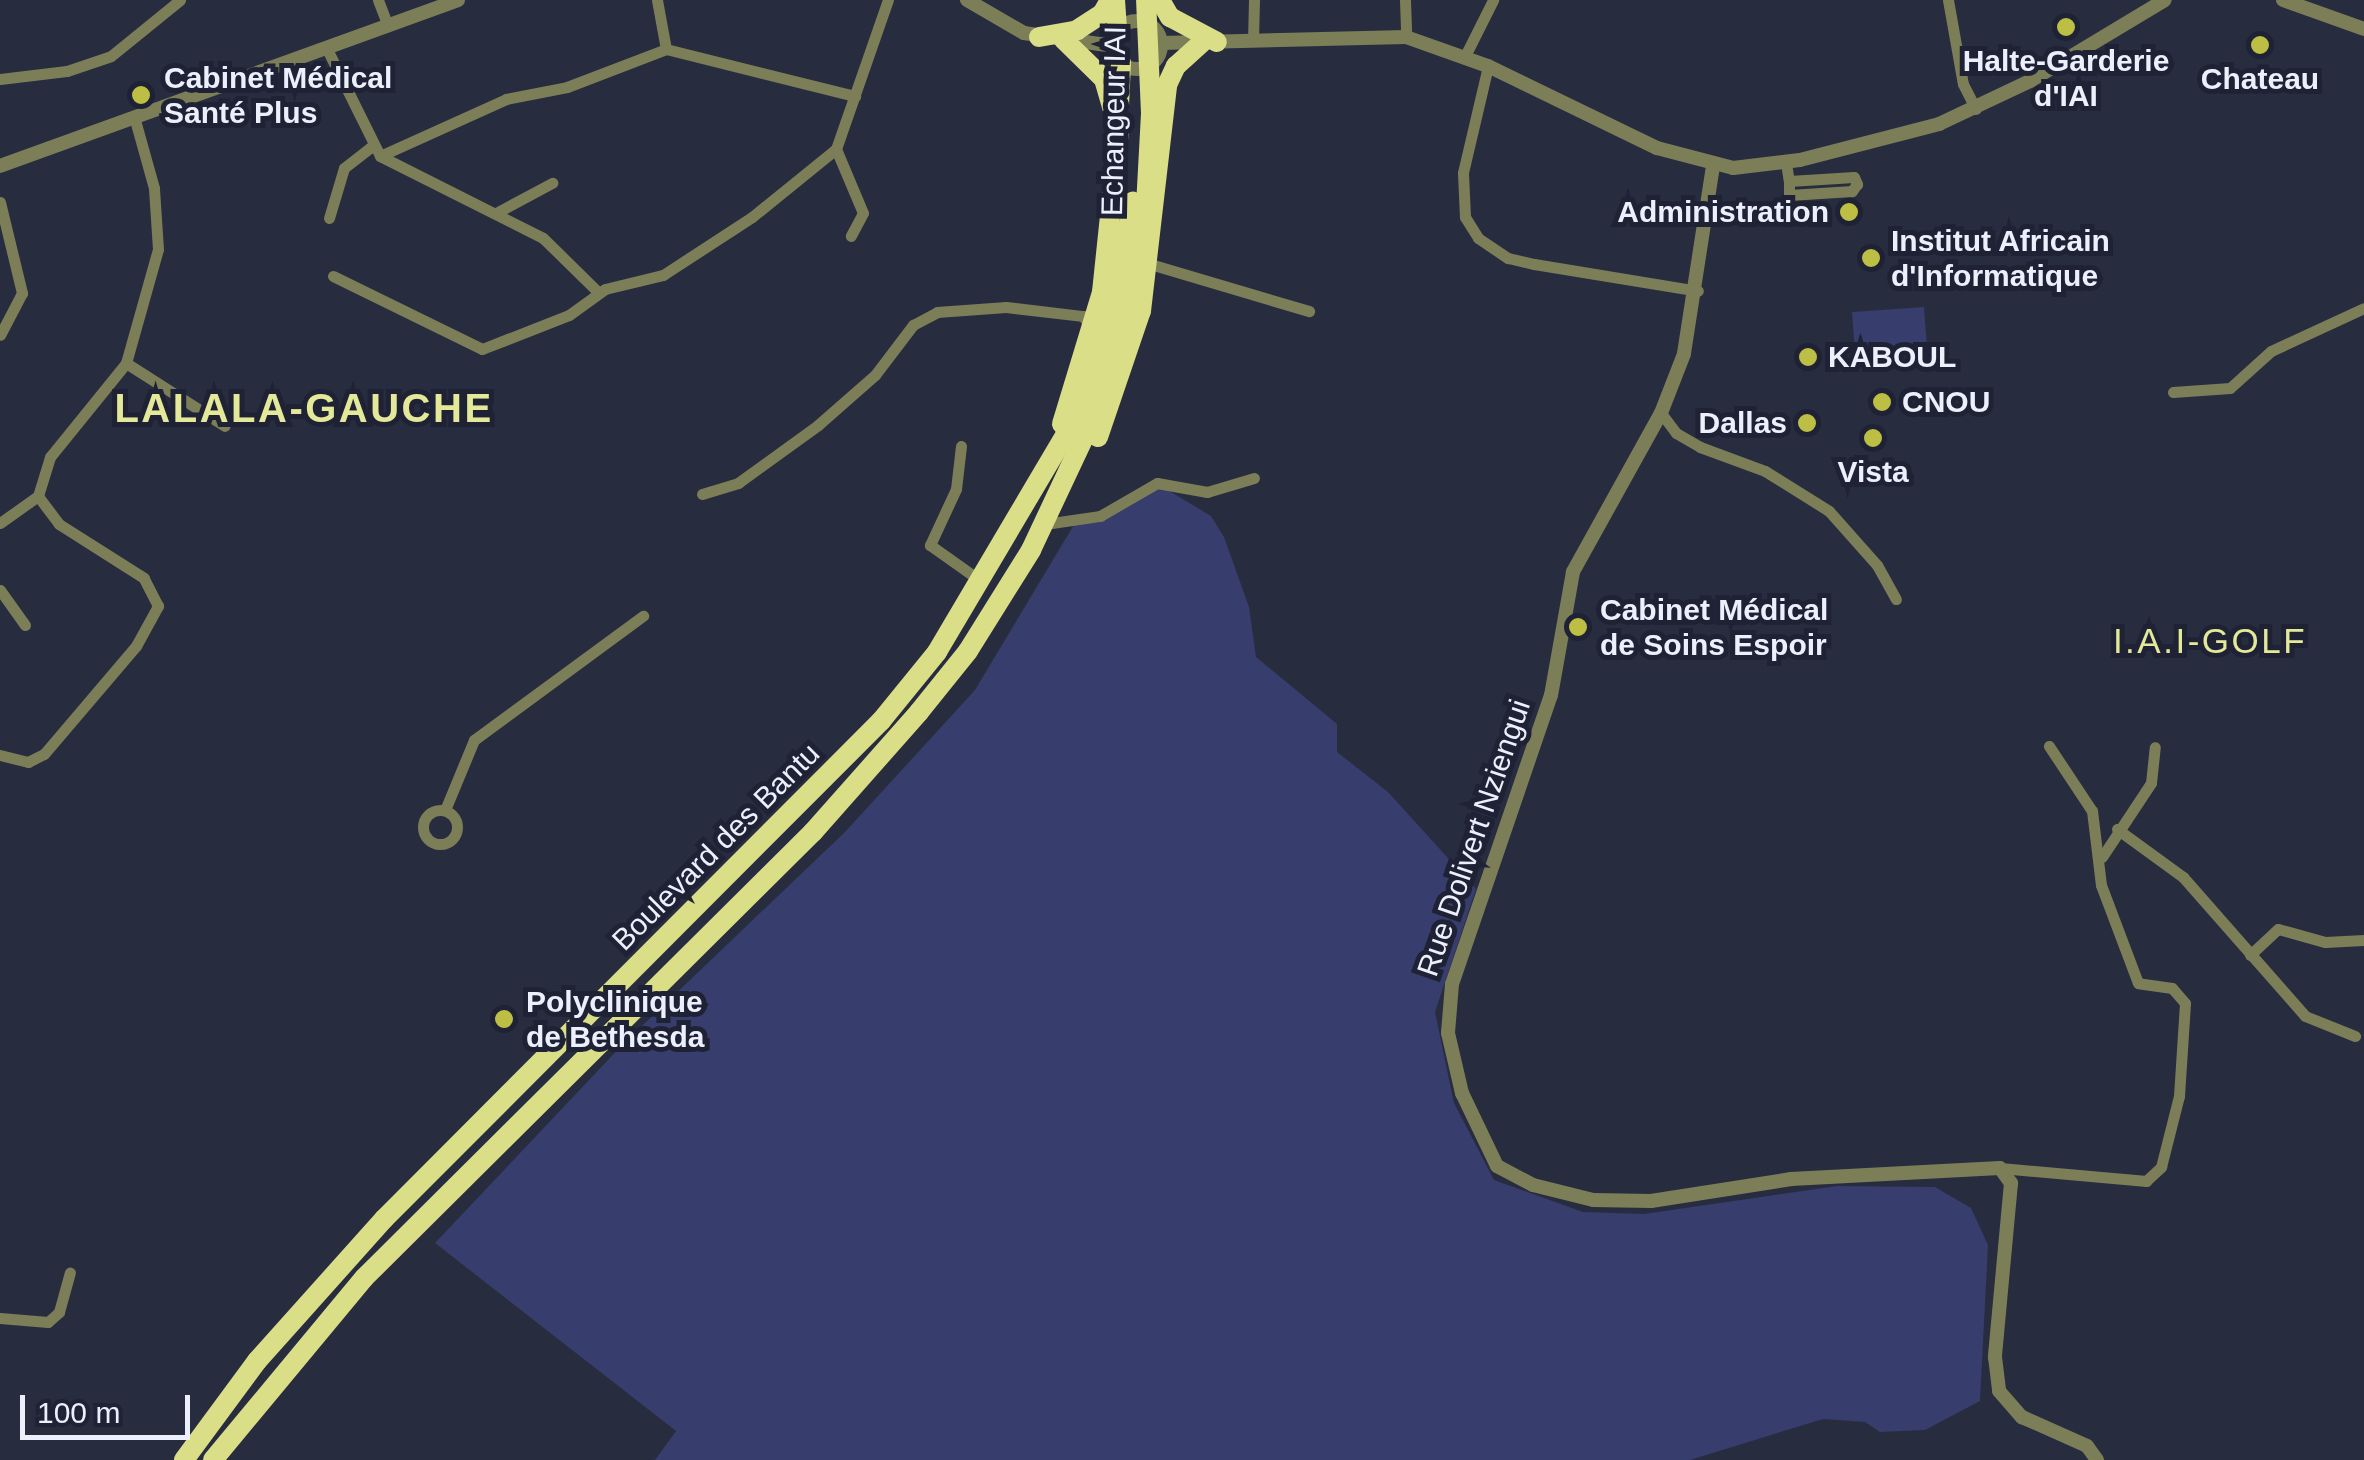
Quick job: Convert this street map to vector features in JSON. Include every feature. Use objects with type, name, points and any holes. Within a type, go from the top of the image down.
[{"type":"highway","points":[[1039,37],[1078,30],[1102,14],[1112,0]]},
{"type":"highway","points":[[1022,516],[1073,396],[1109,254],[1118,122],[1112,0]]},
{"type":"highway","name":"Echangeur IAI","points":[[1086,415],[1132,205],[1135,0]]},
{"type":"highway","points":[[1152,0],[1201,42],[1172,74],[1160,121]]},
{"type":"highway","points":[[1045,524],[1079,478],[1106,420],[1150,264],[1160,121],[1152,0]]},
{"type":"highway","name":"Echangeur IAI","points":[[1086,415],[1121,333],[1142,232],[1151,113],[1152,0]]},
{"type":"highway","points":[[1070,40],[1104,79],[1118,122]]},
{"type":"highway","name":"Boulevard des Bantu","points":[[184,1460],[257,1361],[384,1219],[831,776],[937,652],[1086,415]]},
{"type":"highway","name":"Boulevard des Bantu","points":[[213,1460],[364,1278],[813,832],[968,650],[1045,524],[1086,415]]},
{"type":"street","points":[[0,79],[67,70],[111,56],[180,0]]},
{"type":"street","points":[[378,0],[388,26]]},
{"type":"street","points":[[0,166],[458,0]]},
{"type":"street","points":[[656,0],[666,49]]},
{"type":"street","points":[[333,276],[482,350],[569,315],[599,292],[663,275],[700,254],[836,149],[888,0]]},
{"type":"street","points":[[966,0],[998,24],[1039,37],[1117,47],[1142,68],[1157,43]]},
{"type":"street","points":[[1253,41],[1254,0]]},
{"type":"street","points":[[1404,0],[1406,37]]},
{"type":"street","points":[[1464,56],[1492,0]]},
{"type":"street","points":[[1948,0],[1963,84],[1976,109]]},
{"type":"street","points":[[1117,47],[1134,21],[1157,43],[1406,37],[1488,66],[1616,130],[1714,166],[1786,162],[1882,141],[1976,109],[2166,0]]},
{"type":"street","points":[[2283,0],[2364,29]]},
{"type":"street","points":[[326,49],[376,151],[558,248],[599,292]]},
{"type":"street","points":[[329,218],[344,168],[376,151],[506,99],[567,87],[666,49],[855,96]]},
{"type":"street","points":[[1488,66],[1463,173],[1465,217],[1478,238],[1508,258],[1698,291]]},
{"type":"street","points":[[0,523],[38,496],[50,457],[126,363],[159,236],[154,188],[135,120]]},
{"type":"street","points":[[836,149],[863,213],[851,236]]},
{"type":"street","points":[[1786,162],[1789,195],[1852,191],[1857,184],[1854,176],[1789,181]]},
{"type":"street","name":"Rue Dolivert Nziengui","points":[[1714,166],[1698,291],[1661,413],[1573,572],[1551,695],[1452,984],[1448,1033],[1473,1119],[1498,1166],[1512,1176],[1593,1200],[1650,1201],[1791,1179],[2000,1168]]},
{"type":"street","points":[[496,213],[552,183]]},
{"type":"street","points":[[0,202],[22,292],[0,335]]},
{"type":"street","points":[[1150,264],[1309,311]]},
{"type":"street","points":[[702,494],[738,483],[818,425],[875,375],[912,326],[936,312],[985,306],[1083,316],[1092,331]]},
{"type":"street","points":[[2173,392],[2230,388],[2272,351],[2364,308]]},
{"type":"street","points":[[126,363],[225,426]]},
{"type":"street","points":[[1661,413],[1688,440],[1765,471],[1829,511],[1877,566],[1896,599]]},
{"type":"street","points":[[962,446],[956,489],[930,545],[982,582]]},
{"type":"street","points":[[1045,524],[1100,516],[1157,483],[1200,492],[1254,478]]},
{"type":"street","points":[[0,755],[28,762],[44,754],[136,646],[158,606],[144,578],[59,524],[38,496]]},
{"type":"street","points":[[0,590],[24,625]]},
{"type":"street","points":[[445,810],[474,740],[643,616]]},
{"type":"street","points":[[2000,1168],[2146,1181],[2161,1167],[2179,1096],[2185,1003],[2172,988],[2138,982],[2104,895],[2092,811],[2049,746]]},
{"type":"street","points":[[2100,861],[2117,829],[2152,782],[2155,746]]},
{"type":"street","points":[[2117,829],[2183,876],[2305,1016],[2356,1036]]},
{"type":"street","points":[[2250,955],[2278,929],[2326,942],[2364,940]]},
{"type":"street","points":[[2000,1168],[2011,1183],[1996,1338],[1999,1391],[2022,1416],[2087,1446],[2096,1460]]},
{"type":"street","points":[[0,1318],[48,1322],[59,1312],[70,1272]]},
{"type":"shaded area","points":[[1924,307],[1927,348],[1855,354],[1852,312]]},
{"type":"shaded area","points":[[1161,486],[1211,516],[1224,537],[1249,607],[1256,657],[1337,724],[1337,752],[1388,792],[1476,889],[1435,1012],[1454,1103],[1494,1180],[1583,1212],[1644,1214],[1837,1186],[1935,1187],[1971,1208],[1988,1245],[1980,1401],[1925,1430],[1880,1432],[1865,1422],[1823,1419],[1690,1460],[655,1460],[676,1431],[435,1243],[624,1043],[845,832],[975,690],[1075,523],[1123,509]]},
{"type":"place","name":"Halte-Garderie d'IAI","points":[[2066,27]]},
{"type":"place","name":"Chateau","points":[[2260,45]]},
{"type":"place","name":"Cabinet Médical Santé Plus","points":[[141,95]]},
{"type":"place","name":"Administration","points":[[1849,212]]},
{"type":"place","name":"Institut Africain d'Informatique","points":[[1871,258]]},
{"type":"place","name":"KABOUL","points":[[1808,357]]},
{"type":"place","name":"CNOU","points":[[1882,402]]},
{"type":"place","name":"Dallas","points":[[1807,423]]},
{"type":"place","name":"Vista","points":[[1873,438]]},
{"type":"place","name":"Cabinet Médical de Soins Espoir","points":[[1578,627]]},
{"type":"place","name":"Polyclinique de Bethesda","points":[[504,1019]]},
{"type":"district","name":"LALALA-GAUCHE","points":[[304,408]]},
{"type":"district","name":"I.A.I-GOLF","points":[[2210,641]]}]
